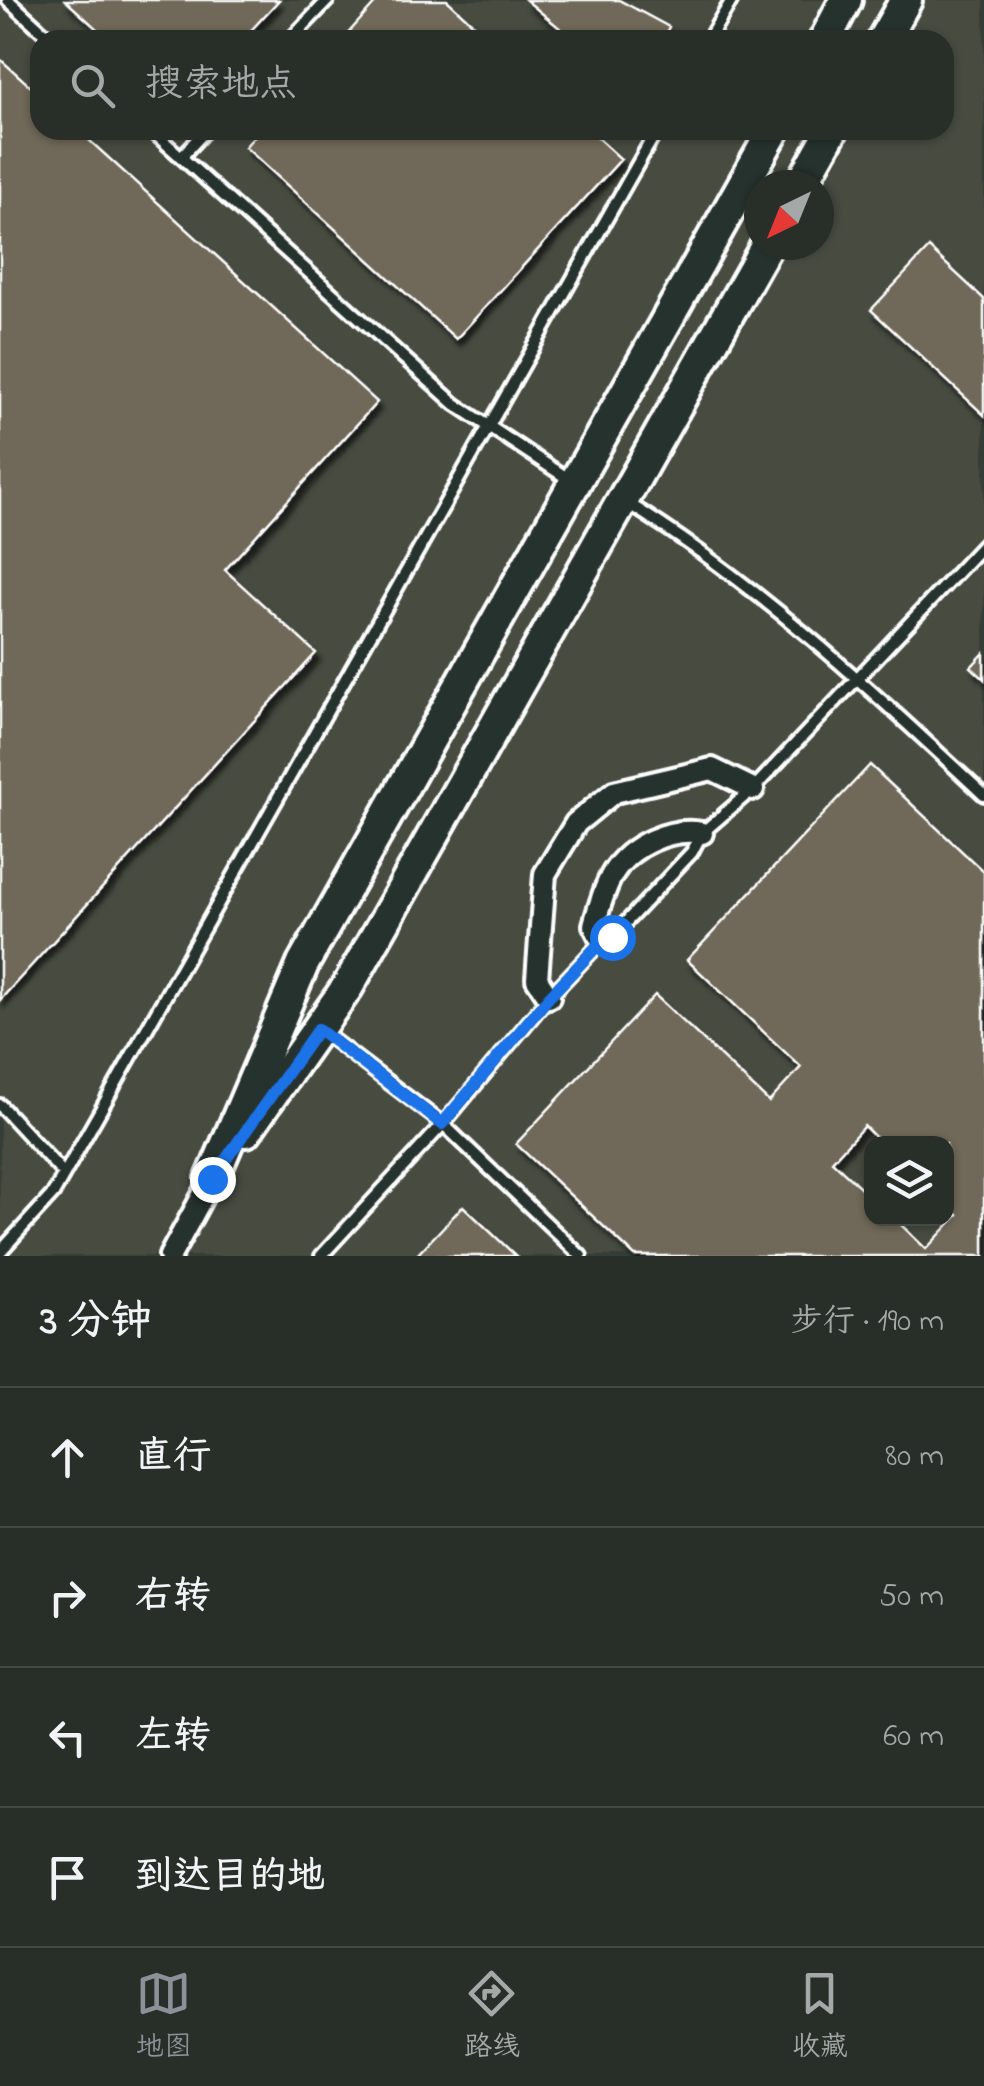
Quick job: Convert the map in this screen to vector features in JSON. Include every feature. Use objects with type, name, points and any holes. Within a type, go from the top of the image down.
[{"type":"street","points":[[830,30],[846,0]]},
{"type":"street","points":[[889,30],[906,0]]},
{"type":"street","points":[[170,1256],[212,1179],[303,964],[768,140]]},
{"type":"street","points":[[809,170],[826,140]]},
{"type":"street","points":[[212,1179],[348,986],[759,260]]},
{"type":"street","points":[[574,484],[623,500]]},
{"type":"street","points":[[549,997],[537,979],[545,874],[576,823],[614,792],[712,769],[752,789]]},
{"type":"street","points":[[602,941],[594,925],[602,900],[614,872],[633,851],[660,837],[702,833]]},
{"type":"lane","points":[[8,0],[41,30]]},
{"type":"lane","points":[[300,30],[328,0]]},
{"type":"lane","points":[[714,30],[732,0]]},
{"type":"lane","points":[[163,140],[455,404],[574,484]]},
{"type":"lane","points":[[181,157],[197,140]]},
{"type":"lane","points":[[0,1252],[53,1194],[651,140]]},
{"type":"lane","points":[[623,500],[696,546],[856,678],[984,796]]},
{"type":"lane","points":[[321,1256],[442,1124],[549,997],[602,941],[626,923],[692,852],[702,833],[752,789],[984,544]]},
{"type":"lane","points":[[318,1029],[442,1124],[581,1256]]},
{"type":"lane","points":[[0,1105],[64,1174]]},
{"type":"shaded area","points":[[0,0],[984,0],[984,1256],[0,1256]]},
{"type":"building","points":[[65,0],[279,0],[251,30],[98,30]]},
{"type":"building","points":[[378,0],[447,0],[480,30],[351,30]]},
{"type":"building","points":[[526,0],[619,0],[669,27],[667,30],[562,30]]},
{"type":"building","points":[[0,59],[30,86],[30,140],[89,140],[377,402],[225,570],[316,653],[0,1000]]},
{"type":"building","points":[[251,140],[600,140],[621,159],[456,339],[245,147]]},
{"type":"building","points":[[929,248],[984,299],[984,415],[871,310]]},
{"type":"building","points":[[984,653],[984,679],[971,667]]},
{"type":"building","points":[[870,765],[984,872],[984,1256],[635,1256],[516,1144],[655,995],[769,1102],[801,1067],[687,960]]},
{"type":"building","points":[[463,1206],[516,1256],[416,1256]]},
{"type":"route","points":[[212,1179],[318,1029],[442,1124],[549,997],[602,941],[612,937]]}]
